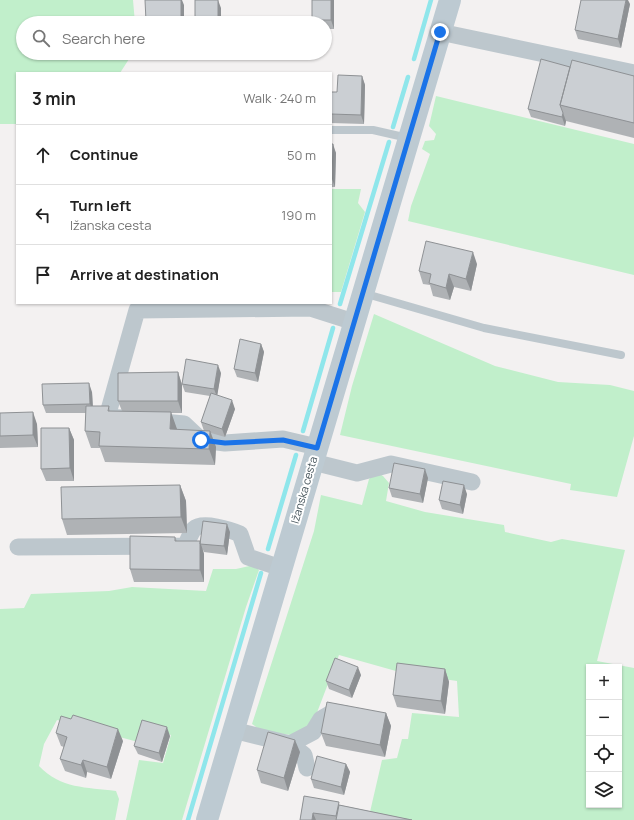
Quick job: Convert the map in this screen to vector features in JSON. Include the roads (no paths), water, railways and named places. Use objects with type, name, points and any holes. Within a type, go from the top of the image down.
[{"type":"street","name":"Ižanska cesta","points":[[207,820],[450,0]]},
{"type":"street","points":[[440,32],[634,73]]},
{"type":"street","points":[[354,322],[310,308],[137,310],[108,417],[184,424],[201,440],[225,443],[283,440],[357,473],[391,464],[472,482]]},
{"type":"street","points":[[18,547],[185,546],[195,528],[201,526],[230,529],[240,534],[248,557],[281,568]]},
{"type":"street","points":[[290,744],[314,732],[321,719],[333,712],[361,716]]},
{"type":"street","points":[[233,730],[290,744],[304,755],[307,768]]},
{"type":"lane","points":[[332,130],[373,130],[408,138]]},
{"type":"lane","points":[[363,293],[484,328],[622,355]]},
{"type":"waterway","points":[[414,59],[431,0]]},
{"type":"waterway","points":[[393,127],[408,77]]},
{"type":"waterway","points":[[340,304],[389,142]]},
{"type":"waterway","points":[[303,431],[333,328]]},
{"type":"waterway","points":[[268,549],[296,455]]},
{"type":"waterway","points":[[188,820],[261,573]]}]
